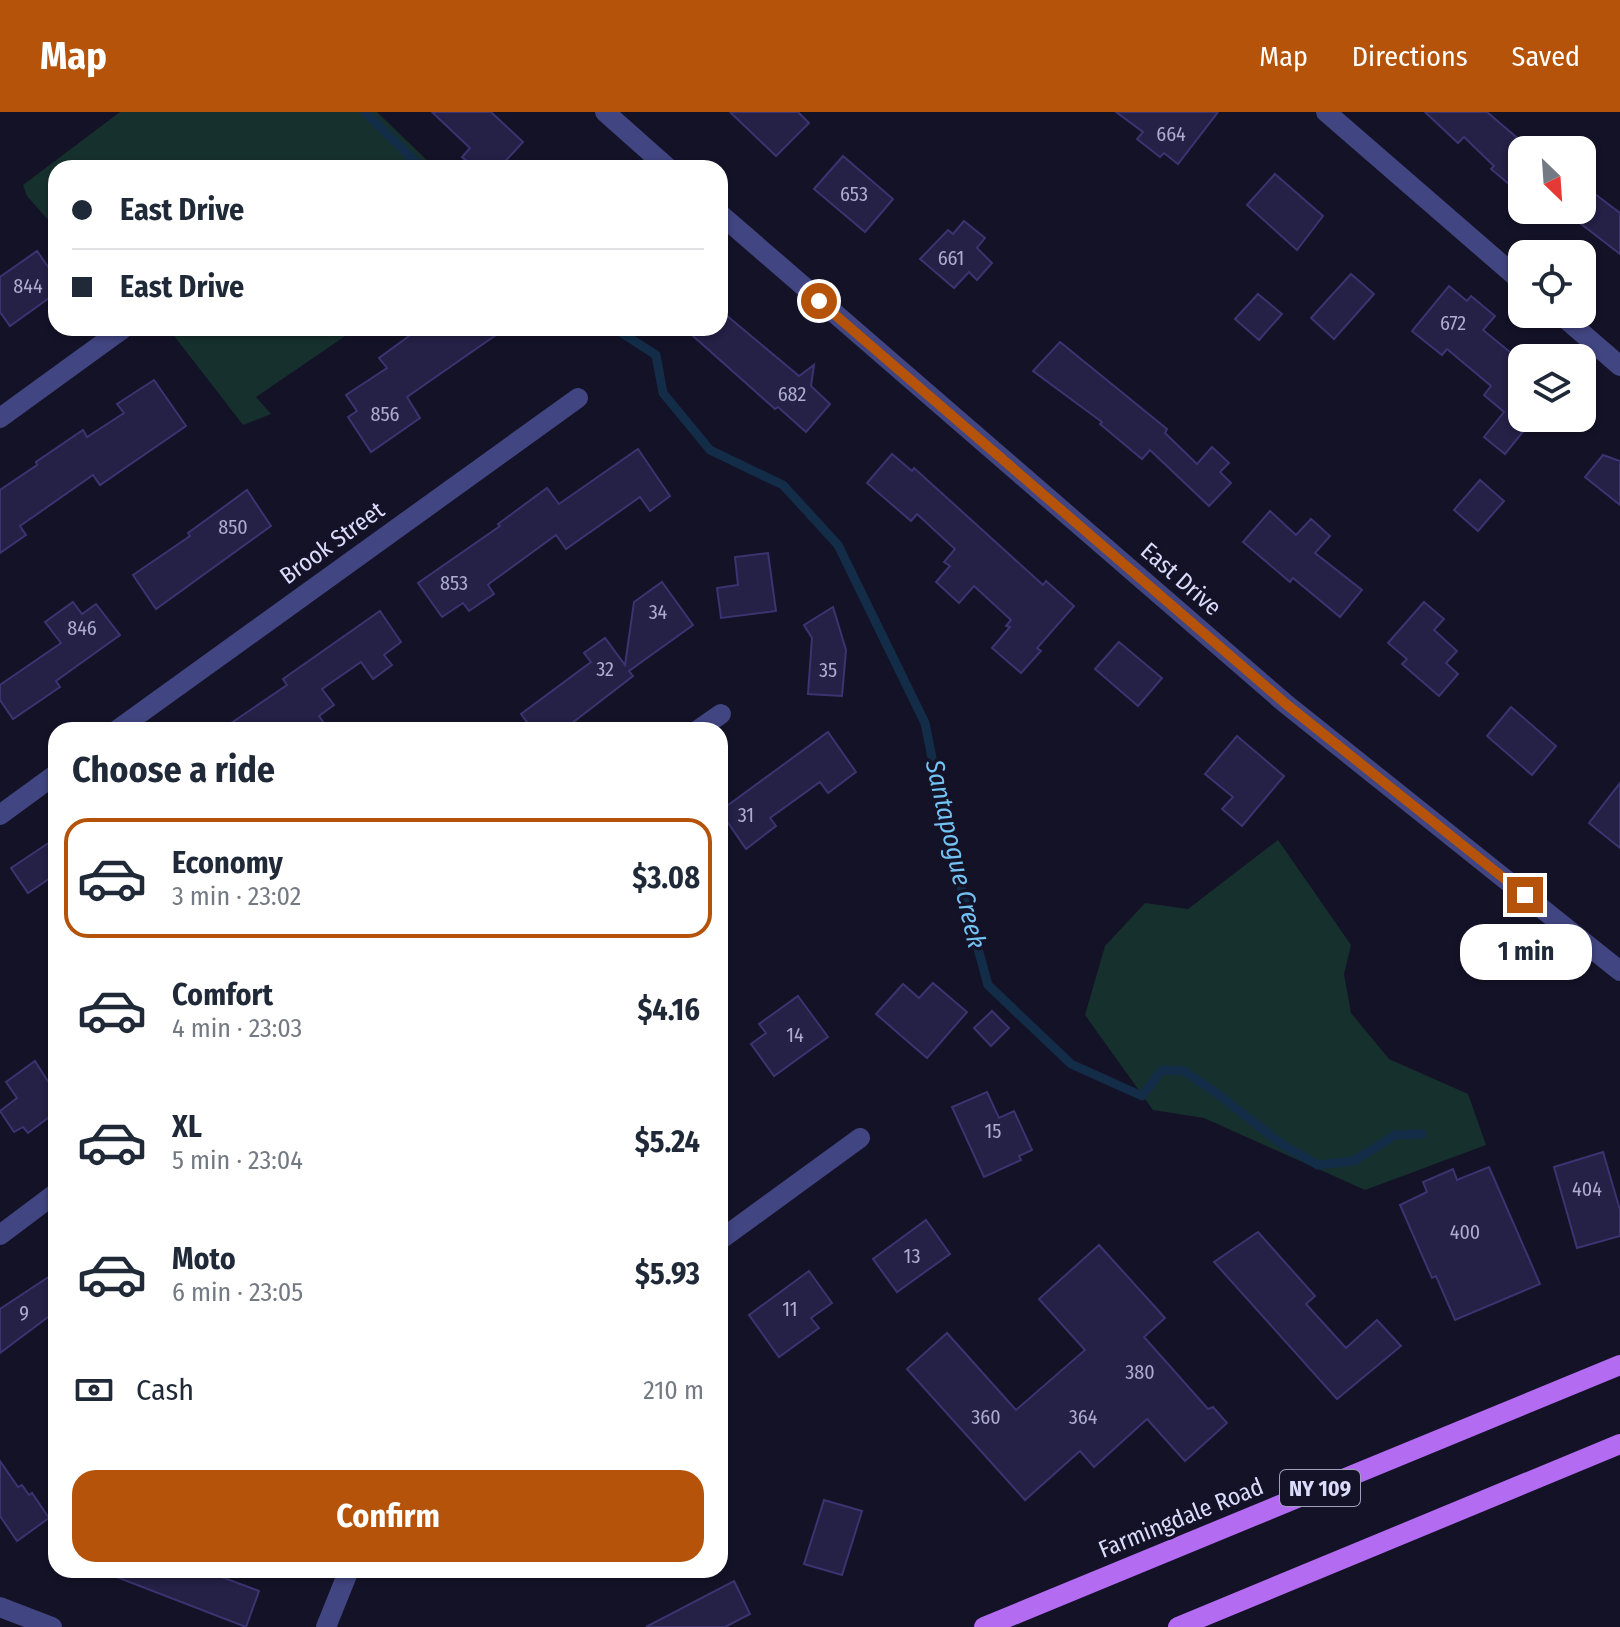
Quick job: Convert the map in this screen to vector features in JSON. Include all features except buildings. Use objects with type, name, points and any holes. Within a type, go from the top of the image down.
[{"type":"main road","name":"Farmingdale Road","points":[[984,1627],[1620,1365]]},
{"type":"main road","points":[[1178,1627],[1620,1444]]},
{"type":"street","points":[[605,112],[659,160]]},
{"type":"street","points":[[1326,112],[1508,270]]},
{"type":"street","name":"East Drive","points":[[728,221],[1286,704],[1620,971]]},
{"type":"street","points":[[1576,328],[1620,366]]},
{"type":"street","points":[[0,418],[113,336]]},
{"type":"street","name":"Brook Street","points":[[128,722],[578,398]]},
{"type":"street","points":[[710,722],[721,714]]},
{"type":"street","points":[[0,815],[48,780]]},
{"type":"street","points":[[728,1234],[860,1138]]},
{"type":"street","points":[[0,1235],[48,1199]]},
{"type":"street","points":[[326,1627],[346,1578]]},
{"type":"street","points":[[0,1607],[52,1627]]},
{"type":"green space","points":[[120,112],[377,112],[427,160],[56,160]]},
{"type":"green space","points":[[48,166],[48,220],[27,196],[23,185]]},
{"type":"green space","points":[[174,336],[345,336],[256,397],[271,414],[243,425]]},
{"type":"green space","points":[[1278,840],[1351,945],[1344,974],[1351,1013],[1389,1059],[1468,1094],[1486,1145],[1365,1190],[1204,1118],[1153,1110],[1085,1015],[1105,946],[1145,903],[1188,909]]},
{"type":"waterway","name":"Santapogue Creek","points":[[365,112],[414,160]]},
{"type":"waterway","name":"Santapogue Creek","points":[[626,336],[656,355],[663,393],[710,450],[783,485],[838,545],[925,723],[950,847],[988,985],[1071,1064],[1142,1096],[1162,1070],[1184,1071],[1283,1145],[1318,1165],[1354,1161],[1395,1135],[1422,1134]]},
{"type":"route","points":[[819,301],[1286,704],[1525,895]]}]
